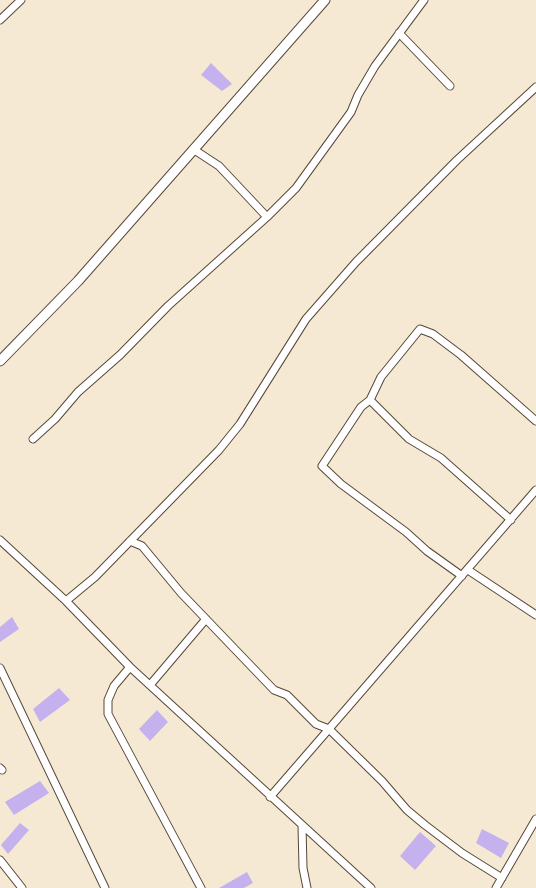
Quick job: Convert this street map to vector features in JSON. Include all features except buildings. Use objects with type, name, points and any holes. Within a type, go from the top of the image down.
[{"type":"street","points":[[0,20],[21,0]]},
{"type":"street","points":[[0,362],[78,281],[325,0]]},
{"type":"street","points":[[33,439],[55,419],[78,392],[120,355],[168,306],[267,217],[296,188],[351,112],[358,95],[375,66],[424,0]]},
{"type":"street","points":[[399,33],[450,86]]},
{"type":"street","points":[[66,600],[95,577],[219,450],[240,424],[306,319],[356,262],[457,160],[536,86]]},
{"type":"street","points":[[193,149],[219,166],[267,217]]},
{"type":"street","points":[[462,576],[427,551],[406,532],[340,484],[322,466],[361,407],[370,400],[381,377],[420,329],[433,334],[461,355],[536,420]]},
{"type":"street","points":[[370,400],[409,439],[441,458],[511,520]]},
{"type":"street","points":[[270,797],[536,490]]},
{"type":"street","points":[[0,540],[66,600],[130,667],[371,888]]},
{"type":"street","points":[[130,541],[142,546],[181,593],[274,690],[287,695],[316,724],[329,729],[382,781],[407,810],[425,825],[462,853],[502,878]]},
{"type":"street","points":[[468,570],[536,615]]},
{"type":"street","points":[[150,685],[206,619]]},
{"type":"street","points":[[130,667],[114,686],[108,700],[108,714],[201,888]]},
{"type":"street","points":[[0,668],[105,888]]},
{"type":"street","points":[[496,888],[536,819]]},
{"type":"street","points":[[302,826],[303,868],[307,888]]},
{"type":"street","points":[[0,860],[22,888]]}]
